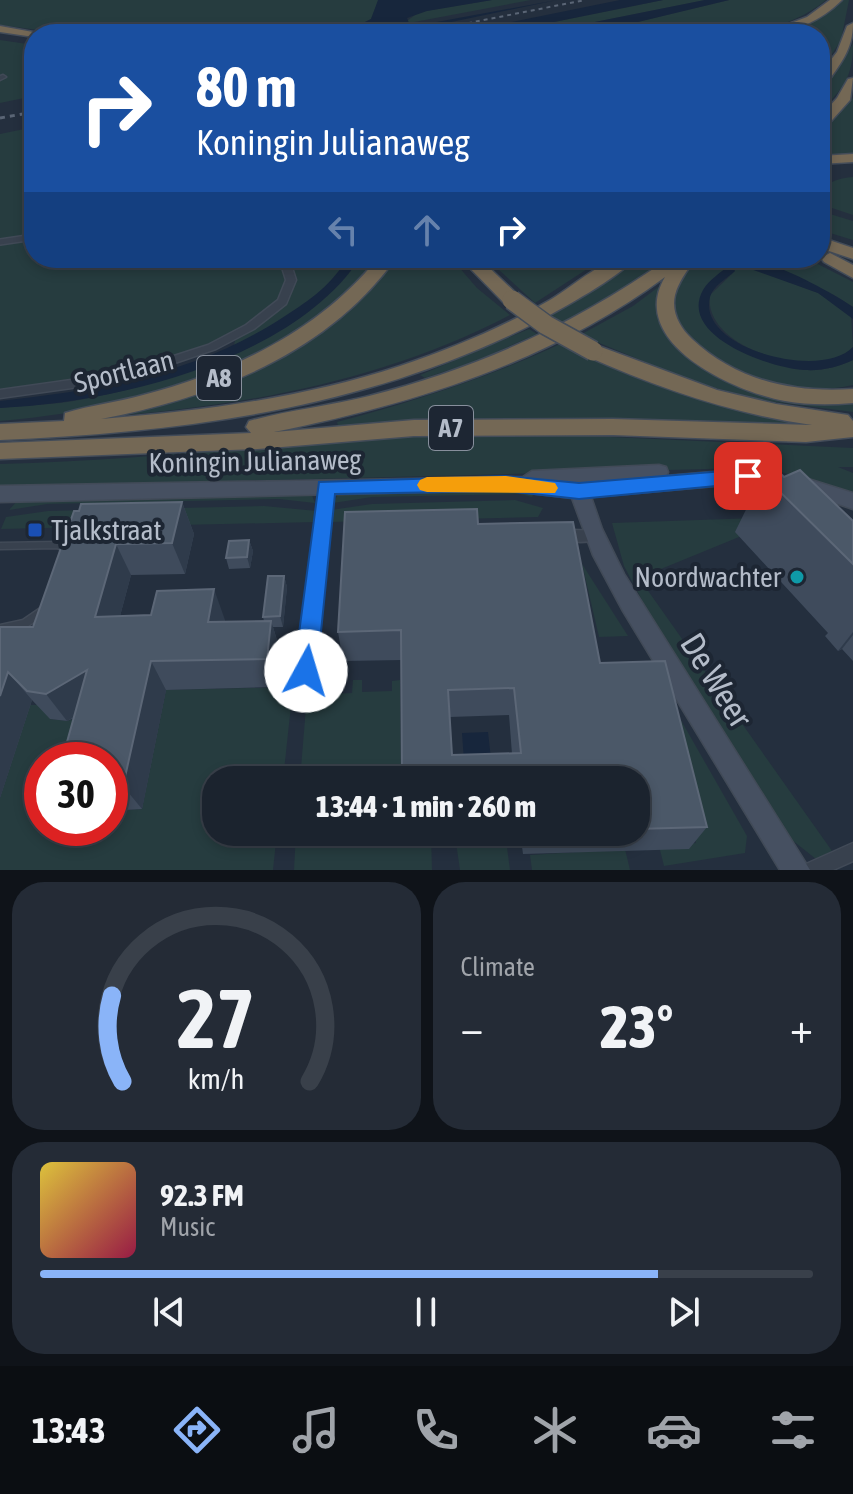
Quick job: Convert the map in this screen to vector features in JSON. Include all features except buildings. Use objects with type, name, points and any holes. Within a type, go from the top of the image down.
[{"type":"highway","points":[[797,24],[811,19],[837,0]]},
{"type":"highway","points":[[830,70],[843,52],[853,26]]},
{"type":"highway","points":[[0,32],[24,33]]},
{"type":"highway","points":[[0,32],[24,38]]},
{"type":"highway","points":[[830,114],[853,82]]},
{"type":"highway","points":[[830,159],[853,158]]},
{"type":"highway","points":[[830,248],[853,247]]},
{"type":"highway","points":[[830,250],[853,254]]},
{"type":"highway","points":[[830,253],[853,266]]},
{"type":"highway","points":[[830,255],[853,273]]},
{"type":"highway","name":"A8","points":[[9,432],[172,395],[242,369],[330,318],[365,286],[379,268]]},
{"type":"highway","points":[[479,268],[512,300],[546,325],[593,351],[694,392],[764,409],[853,422]]},
{"type":"highway","name":"A7","points":[[9,432],[184,419],[236,412],[356,386],[428,364],[507,331],[567,298],[611,268]]},
{"type":"highway","name":"A7","points":[[97,447],[299,420],[442,381],[525,350],[579,324],[650,282],[668,268]]},
{"type":"highway","points":[[681,268],[668,288],[665,304],[673,330],[694,352],[734,378],[773,391],[817,398],[853,396]]},
{"type":"highway","name":"A7","points":[[97,447],[258,441],[414,428],[613,427],[806,434],[853,429]]},
{"type":"highway","points":[[0,451],[97,447]]},
{"type":"main road","name":"Koningin Julianaweg","points":[[2,498],[762,477],[826,490],[853,501]]},
{"type":"main road","name":"De Weer","points":[[578,483],[583,535],[630,604],[796,870]]},
{"type":"street","name":"Sportlaan","points":[[0,394],[122,377],[212,347],[250,327],[282,302],[291,280],[287,268]]},
{"type":"street","points":[[306,671],[326,487]]},
{"type":"street","points":[[812,870],[853,852]]},
{"type":"lane","points":[[0,242],[24,238]]},
{"type":"lane","points":[[0,546],[65,547],[64,560]]},
{"type":"lane","points":[[0,629],[24,624],[46,608],[50,600]]},
{"type":"green space","points":[[0,0],[398,0],[378,2],[371,19],[361,24],[24,24],[24,28],[0,25]]},
{"type":"green space","points":[[492,0],[531,0],[407,21],[419,12]]},
{"type":"green space","points":[[663,0],[705,0],[595,24],[544,24]]},
{"type":"green space","points":[[729,0],[826,0],[782,24],[637,22]]},
{"type":"green space","points":[[841,0],[849,0],[841,40],[830,57],[830,24],[800,24],[823,15]]},
{"type":"green space","points":[[0,40],[24,44],[24,98],[0,103]]},
{"type":"green space","points":[[853,44],[849,74],[830,101],[830,77]]},
{"type":"green space","points":[[853,98],[853,154],[830,155],[830,124]]},
{"type":"green space","points":[[24,129],[24,268],[340,268],[297,310],[234,346],[235,340],[267,319],[192,350],[137,367],[69,381],[0,389],[0,134]]},
{"type":"green space","points":[[853,177],[853,215],[830,207],[830,183]]},
{"type":"green space","points":[[830,214],[853,221],[853,240],[830,233]]},
{"type":"green space","points":[[352,268],[367,268],[340,297],[300,329],[255,356],[206,377],[156,394],[104,406],[0,421],[0,408],[69,402],[195,370],[272,336],[306,314],[336,288]]},
{"type":"green space","points":[[387,268],[460,268],[477,288],[510,315],[412,357],[310,387],[205,406],[100,417],[154,406],[340,317]]},
{"type":"green space","points":[[497,268],[589,268],[535,303]]},
{"type":"green space","points":[[617,268],[652,268],[561,324],[548,316]]},
{"type":"green space","points":[[690,268],[727,268],[711,282],[701,297],[699,310],[704,322],[728,342],[805,370],[836,367],[853,360],[853,385],[831,389],[783,386],[758,380],[715,359],[696,344],[678,318],[673,296]]},
{"type":"green space","points":[[732,268],[751,268],[818,293],[851,315],[853,347],[837,357],[816,362],[791,361],[743,345],[724,331],[712,315],[710,295],[735,271]]},
{"type":"green space","points":[[769,268],[826,268],[853,282],[853,307],[834,295]]},
{"type":"green space","points":[[661,285],[660,317],[733,381],[853,400],[853,412],[761,400],[696,383],[580,335],[633,306]]},
{"type":"green space","points":[[529,329],[537,334],[476,361],[425,378],[420,375]]},
{"type":"green space","points":[[562,343],[628,375],[695,398],[765,415],[837,427],[623,419],[338,426],[337,422],[452,387]]},
{"type":"green space","points":[[444,434],[589,436],[853,448],[853,467],[838,467],[853,473],[853,493],[781,472],[747,468],[0,487],[0,464],[111,459]]},
{"type":"green space","points":[[535,491],[532,497],[520,494],[372,497],[333,503],[339,493]]},
{"type":"green space","points":[[311,493],[315,503],[279,499],[47,504],[9,510],[18,500]]},
{"type":"green space","points":[[515,500],[543,508],[538,517],[330,522],[331,510],[372,504]]},
{"type":"green space","points":[[264,506],[317,511],[316,522],[1,529],[6,517],[48,511]]},
{"type":"green space","points":[[788,517],[639,578],[832,851],[816,859],[792,840],[645,606],[624,566],[612,523]]},
{"type":"green space","points":[[582,564],[628,636],[599,637]]},
{"type":"green space","points":[[353,680],[362,680],[362,692],[392,691],[392,681],[400,680],[401,766],[301,766],[308,683],[328,682],[328,694],[352,693]]},
{"type":"green space","points":[[293,687],[285,766],[202,766],[202,846],[276,846],[273,870],[0,870],[0,798],[30,705],[43,705],[50,719],[67,721],[77,718],[85,742],[24,742],[24,846],[128,846],[128,810],[142,809],[166,690]]},
{"type":"green space","points":[[662,687],[747,836],[745,853],[664,866],[659,846],[696,843],[654,689]]},
{"type":"green space","points":[[295,846],[431,846],[432,870],[294,870]]},
{"type":"green space","points":[[456,846],[507,846],[510,870],[460,870]]},
{"type":"green space","points":[[625,849],[630,870],[532,870],[530,855]]},
{"type":"water","points":[[378,0],[492,0],[427,11],[407,18],[411,24],[361,24],[371,19]]},
{"type":"water","points":[[557,0],[442,24],[426,24]]},
{"type":"water","points":[[620,0],[663,0],[544,24],[501,24]]},
{"type":"water","points":[[705,0],[729,0],[638,22],[640,24],[592,24]]},
{"type":"water","points":[[340,268],[352,268],[330,294],[292,324],[247,349],[198,369],[96,397],[0,408],[0,401],[112,384],[184,365],[252,336],[328,284]]},
{"type":"water","points":[[726,268],[735,271],[712,293],[711,315],[722,331],[741,344],[790,360],[815,361],[837,357],[853,347],[853,360],[836,367],[805,370],[772,364],[732,347],[715,336],[703,322],[699,307],[703,290]]},
{"type":"water","points":[[748,268],[778,268],[814,284],[853,307],[853,319],[818,293]]},
{"type":"water","points":[[488,732],[491,759],[464,761],[462,733]]},
{"type":"railway","points":[[464,24],[585,0]]},
{"type":"railway","points":[[0,118],[24,114]]},
{"type":"slow traffic","points":[[427,485],[506,483],[549,488]]},
{"type":"place","name":"Tjalkstraat","points":[[35,530]]},
{"type":"place","name":"Noordwachter","points":[[797,577]]},
{"type":"route","points":[[306,671],[326,487],[506,483],[579,491],[748,476]]}]
